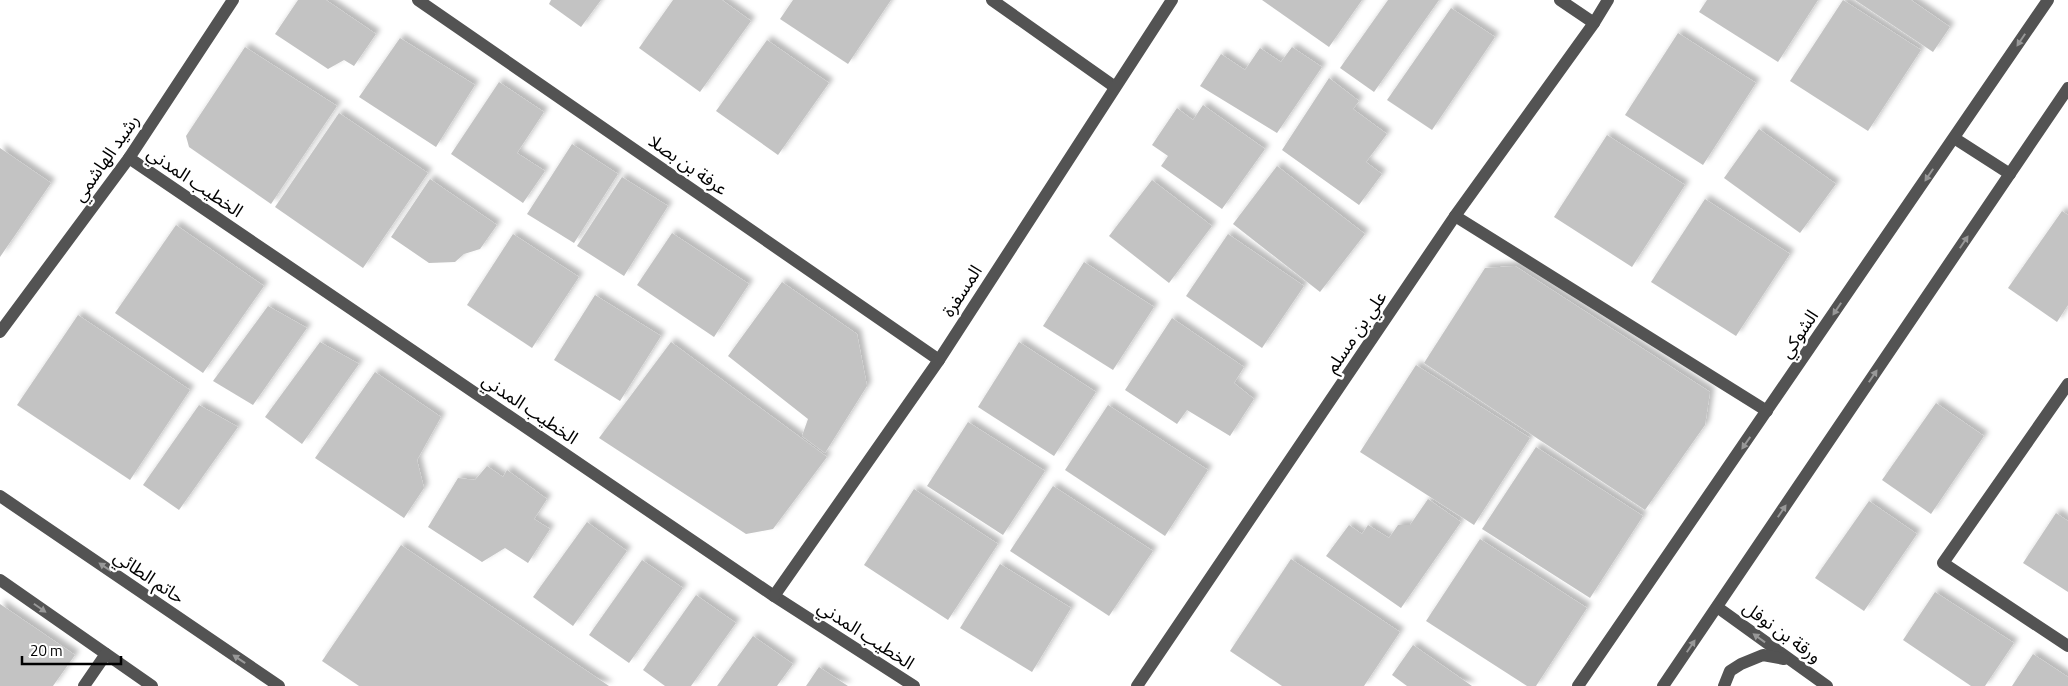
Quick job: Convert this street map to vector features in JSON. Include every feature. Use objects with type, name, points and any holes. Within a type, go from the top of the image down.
[{"type":"street","name":"رشيد الهاشمي","points":[[0,332],[129,158],[233,0]]},
{"type":"street","name":"عرفة بن بصلا","points":[[418,0],[938,360]]},
{"type":"street","points":[[992,0],[1115,87]]},
{"type":"street","name":"المسفرة","points":[[774,596],[938,360],[1172,0]]},
{"type":"street","points":[[1560,0],[1594,23]]},
{"type":"street","name":"علي بن مسلم","points":[[1137,686],[1455,216],[1594,23],[1608,0]]},
{"type":"street","name":"الشوكي","points":[[1578,686],[2048,0]]},
{"type":"street","points":[[1670,684],[1717,607],[2068,88]]},
{"type":"street","points":[[1954,138],[2010,174]]},
{"type":"street","name":"الخطيب المدني","points":[[129,158],[774,596],[914,686]]},
{"type":"street","points":[[1455,216],[1767,411]]},
{"type":"street","points":[[2068,384],[1943,563],[2068,646]]},
{"type":"street","name":"حاتم الطائي","points":[[0,496],[279,686]]},
{"type":"street","points":[[0,580],[152,686]]},
{"type":"street","name":"ورقة بن نوفل","points":[[1717,607],[1827,686]]},
{"type":"street","points":[[84,686],[106,654]]},
{"type":"street","points":[[1724,686],[1730,671],[1763,655],[1789,660]]},
{"type":"building","points":[[298,0],[326,0],[376,34],[354,66],[344,60],[328,69],[275,34]]},
{"type":"building","points":[[551,0],[601,0],[581,27],[549,4]]},
{"type":"building","points":[[673,0],[722,0],[751,21],[700,92],[639,48]]},
{"type":"building","points":[[793,0],[891,0],[848,64],[780,19]]},
{"type":"building","points":[[1262,0],[1362,0],[1329,47]]},
{"type":"building","points":[[1388,0],[1439,0],[1374,92],[1340,68]]},
{"type":"building","points":[[1707,0],[1818,0],[1778,62],[1699,12]]},
{"type":"building","points":[[1843,0],[1921,50],[1868,131],[1790,81]]},
{"type":"building","points":[[1855,0],[1911,0],[1950,27],[1933,52]]},
{"type":"building","points":[[1451,8],[1495,37],[1432,130],[1387,100]]},
{"type":"building","points":[[1678,33],[1756,83],[1703,165],[1625,115]]},
{"type":"building","points":[[400,38],[475,85],[436,147],[359,97]]},
{"type":"building","points":[[767,40],[829,83],[778,155],[716,111]]},
{"type":"building","points":[[245,47],[337,106],[271,204],[189,147],[186,136]]},
{"type":"building","points":[[1292,47],[1322,67],[1277,133],[1200,86],[1221,54],[1245,70],[1260,48],[1281,62]]},
{"type":"building","points":[[1329,78],[1359,101],[1353,109],[1387,134],[1366,162],[1382,174],[1359,205],[1282,150]]},
{"type":"building","points":[[499,82],[544,112],[517,153],[545,171],[523,203],[451,154]]},
{"type":"building","points":[[1203,105],[1265,149],[1222,209],[1161,166],[1168,156],[1152,145],[1177,108],[1193,120]]},
{"type":"building","points":[[339,113],[428,173],[363,268],[275,207]]},
{"type":"building","points":[[1759,129],[1836,184],[1800,233],[1724,178]]},
{"type":"building","points":[[1607,135],[1685,185],[1632,267],[1554,217]]},
{"type":"building","points":[[572,144],[618,174],[574,243],[527,214]]},
{"type":"building","points":[[0,148],[51,183],[0,257]]},
{"type":"building","points":[[1277,166],[1365,234],[1320,292],[1233,224]]},
{"type":"building","points":[[622,177],[668,206],[624,276],[577,246]]},
{"type":"building","points":[[430,179],[497,225],[480,249],[464,254],[455,262],[429,263],[391,237]]},
{"type":"building","points":[[1152,180],[1212,226],[1169,283],[1109,236]]},
{"type":"building","points":[[1705,199],[1790,254],[1736,336],[1651,282]]},
{"type":"building","points":[[2062,211],[2068,215],[2068,305],[2057,322],[2008,288]]},
{"type":"building","points":[[176,225],[264,286],[203,373],[115,313]]},
{"type":"building","points":[[672,233],[749,284],[714,337],[637,285]]},
{"type":"building","points":[[513,234],[579,277],[532,348],[467,305]]},
{"type":"building","points":[[1228,234],[1304,286],[1262,348],[1186,296]]},
{"type":"building","points":[[1084,262],[1154,307],[1113,370],[1043,326]]},
{"type":"building","points":[[1515,266],[1710,392],[1705,425],[1645,510],[1424,363],[1485,268]]},
{"type":"building","points":[[782,282],[857,334],[867,386],[825,453],[802,436],[808,419],[728,356]]},
{"type":"building","points":[[595,295],[661,336],[620,401],[554,360]]},
{"type":"building","points":[[268,306],[307,328],[253,405],[213,381]]},
{"type":"building","points":[[78,315],[190,390],[130,480],[17,405]]},
{"type":"building","points":[[1172,318],[1244,367],[1234,383],[1254,399],[1230,436],[1187,410],[1177,424],[1125,390]]},
{"type":"building","points":[[320,342],[359,364],[302,444],[265,417]]},
{"type":"building","points":[[671,342],[827,457],[773,529],[746,534],[599,438]]},
{"type":"building","points":[[1019,342],[1096,392],[1054,456],[978,407]]},
{"type":"building","points":[[1416,365],[1530,438],[1474,525],[1360,452]]},
{"type":"building","points":[[375,372],[441,417],[417,460],[424,488],[404,518],[315,458]]},
{"type":"building","points":[[1936,403],[1984,436],[1931,514],[1882,480]]},
{"type":"building","points":[[199,405],[238,427],[179,510],[143,485]]},
{"type":"building","points":[[1108,405],[1208,470],[1165,536],[1065,470]]},
{"type":"building","points":[[968,422],[1045,471],[1003,535],[927,486]]},
{"type":"building","points":[[1536,447],[1643,516],[1590,598],[1482,529]]},
{"type":"building","points":[[487,466],[503,477],[507,470],[547,499],[534,519],[550,529],[528,563],[505,548],[482,562],[428,527],[458,478],[475,480]]},
{"type":"building","points":[[1053,486],[1153,551],[1109,616],[1010,551]]},
{"type":"building","points":[[914,489],[998,544],[948,620],[864,565]]},
{"type":"building","points":[[1428,499],[1461,522],[1401,608],[1326,556],[1349,525],[1362,534],[1368,525],[1389,538],[1398,525],[1410,525]]},
{"type":"building","points":[[1869,501],[1917,534],[1864,611],[1815,578]]},
{"type":"building","points":[[2056,513],[2068,521],[2068,592],[2023,563]]},
{"type":"building","points":[[587,522],[627,551],[573,626],[533,597]]},
{"type":"building","points":[[1480,539],[1587,608],[1536,686],[1527,686],[1426,621]]},
{"type":"building","points":[[401,545],[609,686],[359,686],[322,661]]},
{"type":"building","points":[[1291,559],[1400,632],[1364,686],[1282,686],[1230,651]]},
{"type":"building","points":[[642,560],[683,588],[629,663],[589,635]]},
{"type":"building","points":[[1000,564],[1071,608],[1032,672],[960,628]]},
{"type":"building","points":[[1935,592],[2014,643],[1985,686],[1971,686],[1903,640]]},
{"type":"building","points":[[696,595],[736,623],[691,686],[665,686],[643,670]]},
{"type":"building","points":[[0,604],[75,655],[53,686],[0,686]]},
{"type":"building","points":[[753,636],[793,664],[777,686],[717,686]]},
{"type":"building","points":[[1413,645],[1472,686],[1407,686],[1392,675]]},
{"type":"building","points":[[2033,654],[2068,677],[2068,686],[2012,686]]},
{"type":"building","points":[[819,667],[848,686],[806,686]]}]
